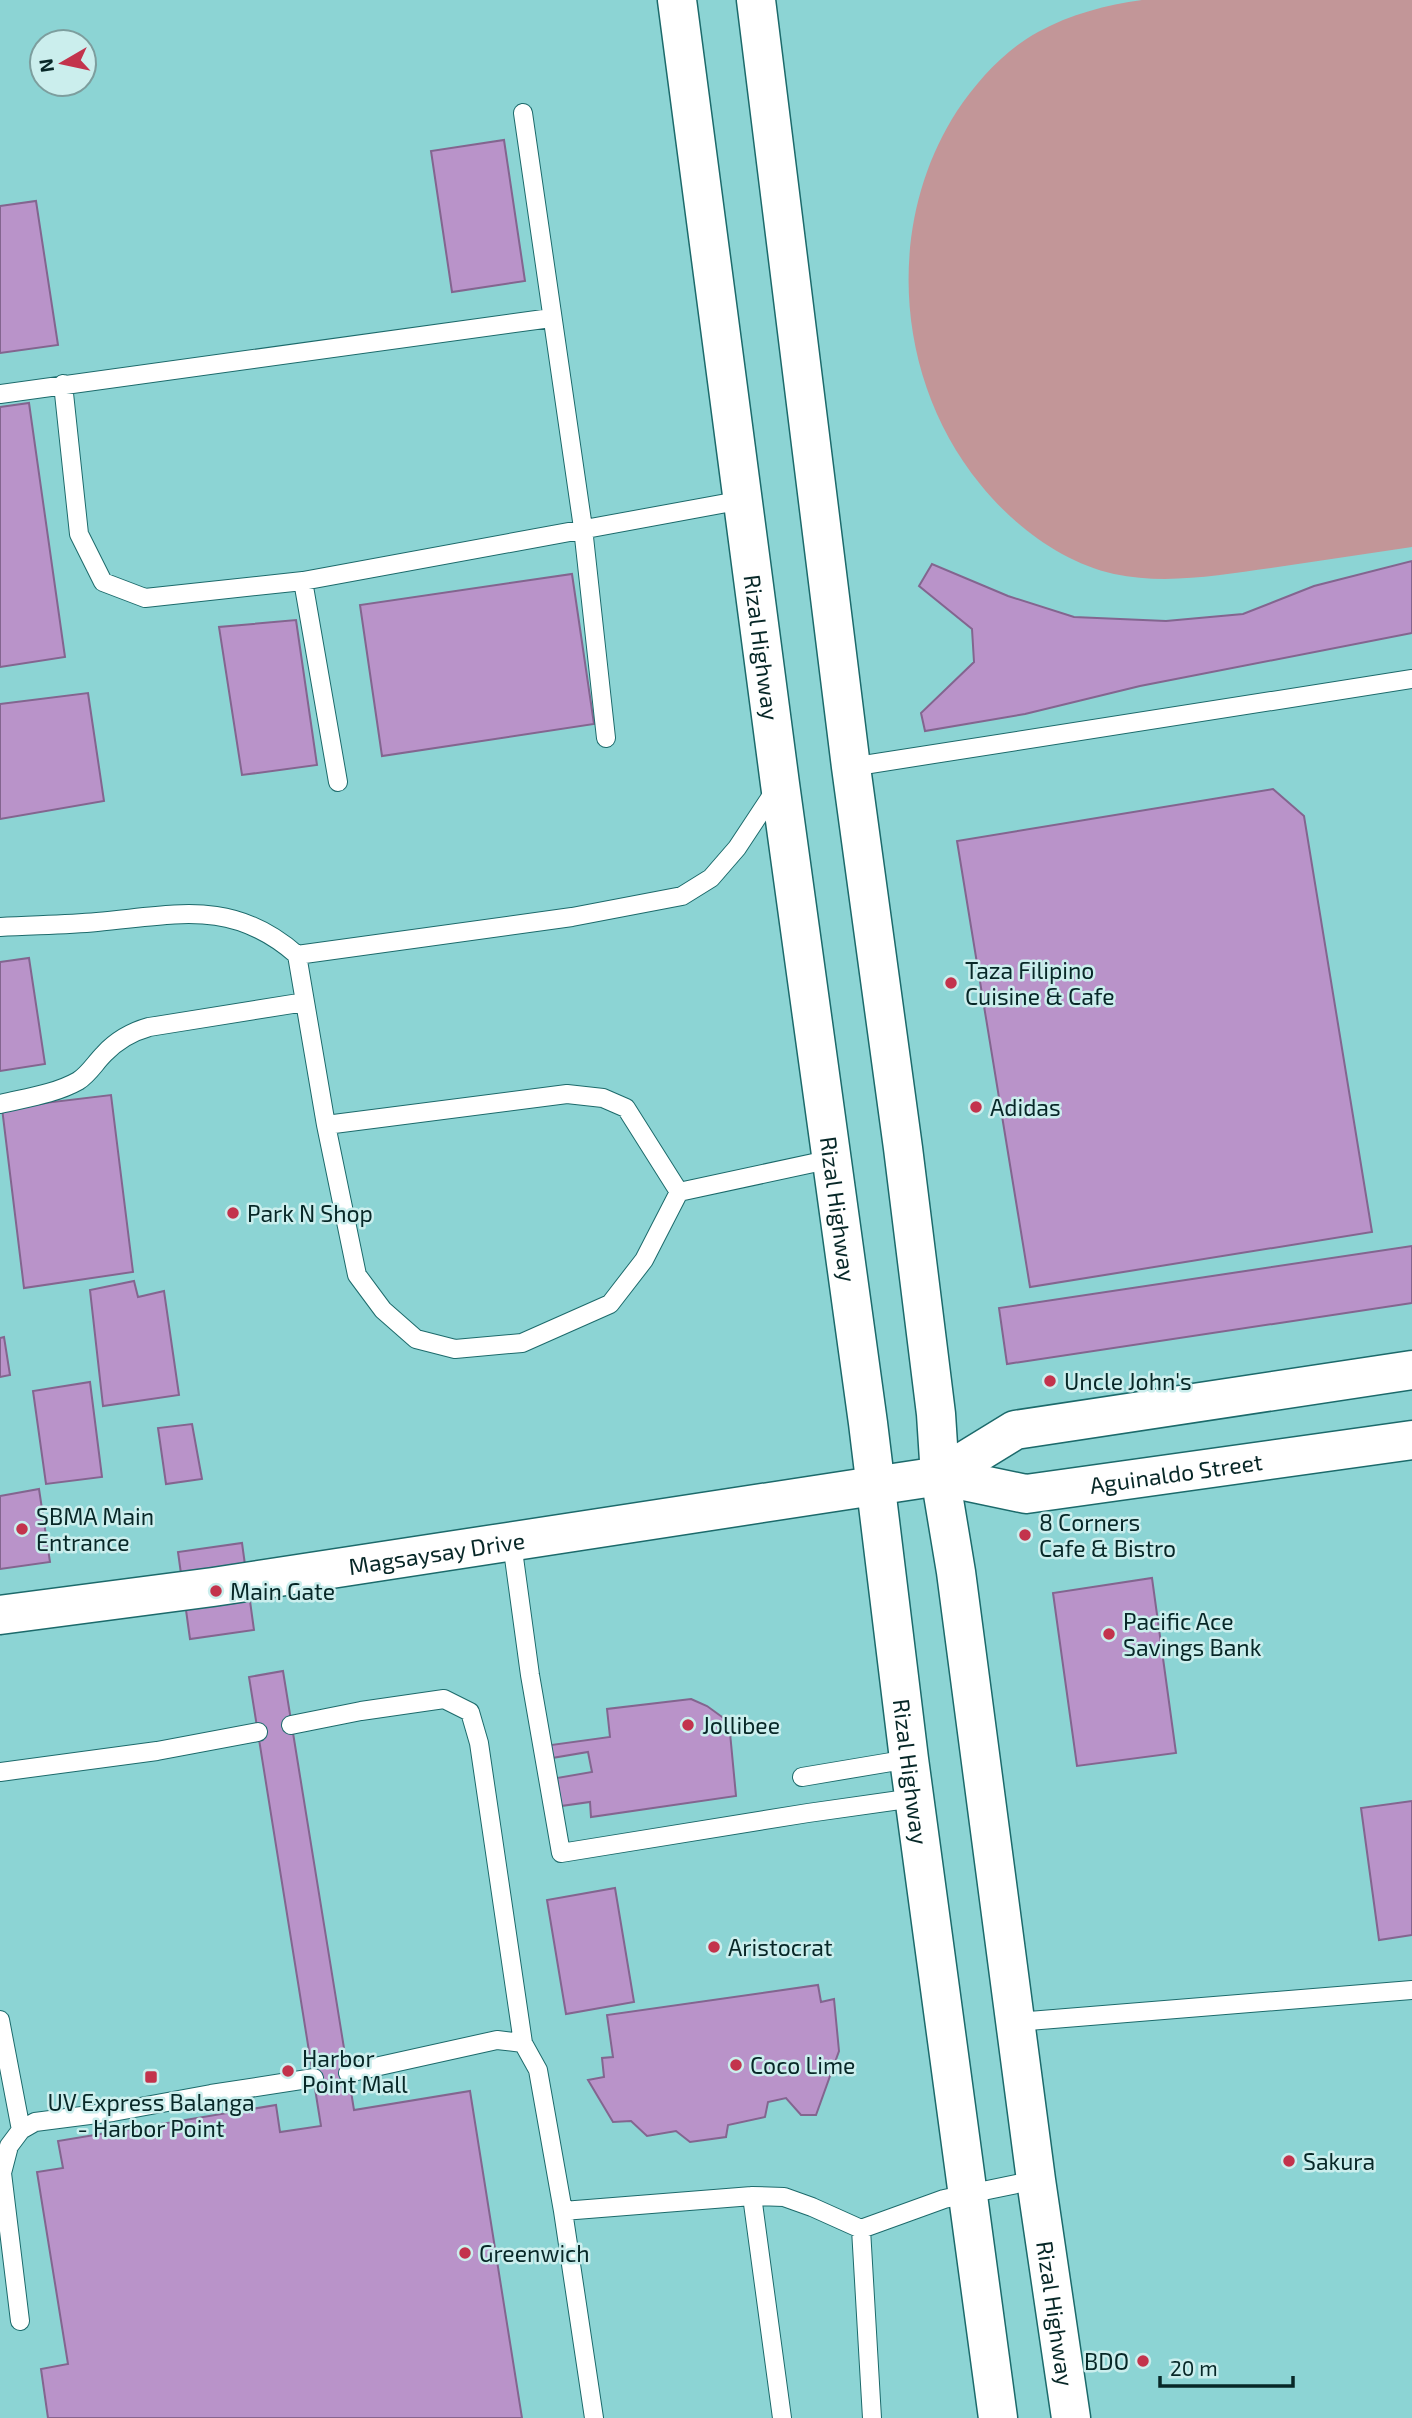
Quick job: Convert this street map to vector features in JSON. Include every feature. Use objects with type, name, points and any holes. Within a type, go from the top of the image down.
[{"type":"main road","name":"Rizal Highway","points":[[677,0],[780,784],[868,1423],[914,1798],[999,2418]]},
{"type":"main road","name":"Rizal Highway","points":[[756,0],[851,766],[903,1148],[936,1414],[940,1476],[1071,2418]]},
{"type":"main road","name":"Aguinaldo Street","points":[[940,1476],[1014,1430],[1412,1370]]},
{"type":"main road","name":"Aguinaldo Street","points":[[874,1486],[940,1476],[1026,1494],[1412,1440]]},
{"type":"main road","name":"Magsaysay Drive","points":[[0,1615],[512,1543],[874,1486]]},
{"type":"lane","points":[[523,113],[583,528],[606,738]]},
{"type":"lane","points":[[0,394],[551,318]]},
{"type":"lane","points":[[63,384],[79,534],[103,582],[145,598],[303,581],[743,500]]},
{"type":"lane","points":[[303,581],[338,782]]},
{"type":"lane","points":[[851,766],[1412,679]]},
{"type":"lane","points":[[297,955],[572,917],[682,896],[711,878],[737,848],[780,784]]},
{"type":"lane","points":[[0,927],[188,913],[219,915],[256,926],[277,937],[297,955],[357,1275],[383,1310],[416,1339],[455,1349],[522,1343],[610,1304],[645,1259],[679,1192]]},
{"type":"lane","points":[[0,1104],[62,1088],[79,1080],[91,1071],[103,1054],[130,1032],[306,1002]]},
{"type":"lane","points":[[327,1125],[568,1094],[603,1098],[626,1108],[679,1192]]},
{"type":"lane","points":[[679,1192],[832,1159]]},
{"type":"lane","points":[[512,1543],[530,1675],[561,1853],[914,1798]]},
{"type":"lane","points":[[291,1725],[444,1699],[470,1712],[479,1743],[523,2043],[538,2070],[563,2211],[594,2418]]},
{"type":"lane","points":[[0,1772],[157,1751],[258,1731]]},
{"type":"lane","points":[[802,1777],[909,1759]]},
{"type":"lane","points":[[1016,2022],[1412,1990]]},
{"type":"lane","points":[[0,2020],[21,2130]]},
{"type":"lane","points":[[348,2073],[498,2040],[523,2043]]},
{"type":"lane","points":[[20,2321],[2,2173],[9,2146],[21,2130],[34,2122],[113,2112],[314,2078]]},
{"type":"lane","points":[[563,2211],[752,2196],[784,2197],[861,2229],[944,2199],[1036,2180]]},
{"type":"lane","points":[[752,2196],[782,2418]]},
{"type":"lane","points":[[861,2229],[872,2418]]},
{"type":"shaded area","points":[[1142,0],[1412,0],[1412,547],[1193,578],[1154,579],[1114,574],[1075,561],[1023,527],[1007,514],[980,484],[952,443],[930,398],[916,350],[909,301],[910,251],[918,202],[934,155],[965,99],[993,67],[1026,39],[1076,15]]},
{"type":"building","points":[[504,140],[525,281],[452,292],[431,151]]},
{"type":"building","points":[[36,201],[58,345],[0,353],[0,206]]},
{"type":"building","points":[[29,403],[65,657],[0,667],[0,407]]},
{"type":"building","points":[[1412,561],[1412,633],[1140,686],[1025,714],[925,731],[921,713],[974,662],[972,629],[919,586],[932,564],[1008,596],[1074,617],[1166,621],[1243,614],[1314,586]]},
{"type":"building","points":[[572,574],[594,724],[382,756],[360,605]]},
{"type":"building","points":[[296,620],[317,765],[242,775],[219,627]]},
{"type":"building","points":[[88,693],[104,801],[0,819],[0,704]]},
{"type":"building","points":[[1273,789],[1304,816],[1372,1232],[1030,1287],[957,841]]},
{"type":"building","points":[[29,958],[45,1064],[0,1071],[0,962]]},
{"type":"building","points":[[111,1095],[133,1272],[24,1288],[2,1108]]},
{"type":"building","points":[[1412,1246],[1412,1303],[1007,1364],[999,1308]]},
{"type":"building","points":[[134,1281],[138,1297],[164,1291],[179,1395],[103,1406],[90,1290]]},
{"type":"building","points":[[4,1337],[10,1375],[0,1377],[0,1338]]},
{"type":"building","points":[[90,1382],[102,1477],[46,1484],[33,1391]]},
{"type":"building","points":[[192,1424],[202,1479],[166,1484],[158,1428]]},
{"type":"building","name":"SBMA Main Entrance","points":[[39,1489],[50,1562],[0,1569],[0,1496]]},
{"type":"building","name":"Main Gate","points":[[242,1543],[254,1630],[190,1639],[178,1552]]},
{"type":"building","name":"Pacific Ace Savings Bank","points":[[1152,1578],[1176,1753],[1077,1766],[1053,1593]]},
{"type":"building","points":[[283,1671],[354,2110],[470,2091],[522,2418],[48,2418],[41,2369],[68,2364],[37,2172],[63,2168],[58,2141],[276,2105],[280,2132],[321,2126],[249,1677]]},
{"type":"building","points":[[691,1699],[707,1706],[729,1722],[736,1796],[591,1817],[590,1802],[561,1806],[557,1778],[592,1772],[588,1752],[552,1758],[551,1745],[610,1737],[607,1709]]},
{"type":"building","points":[[1412,1801],[1412,1935],[1379,1940],[1361,1808]]},
{"type":"building","points":[[615,1888],[634,2002],[566,2014],[547,1900]]},
{"type":"building","points":[[818,1985],[821,2002],[834,1999],[839,2051],[816,2115],[801,2115],[786,2098],[768,2102],[765,2117],[728,2125],[726,2137],[690,2142],[676,2131],[647,2136],[631,2121],[613,2122],[588,2080],[604,2077],[602,2058],[613,2057],[607,2015]]},
{"type":"place","name":"Taza Filipino Cuisine & Cafe","points":[[951,983]]},
{"type":"place","name":"Adidas","points":[[976,1107]]},
{"type":"place","name":"Park N Shop","points":[[233,1213]]},
{"type":"place","name":"Uncle John's","points":[[1050,1381]]},
{"type":"place","name":"SBMA Main Entrance","points":[[22,1529]]},
{"type":"place","name":"8 Corners Cafe & Bistro","points":[[1025,1535]]},
{"type":"place","name":"Main Gate","points":[[216,1591]]},
{"type":"place","name":"Pacific Ace Savings Bank","points":[[1109,1634]]},
{"type":"place","name":"Jollibee","points":[[688,1725]]},
{"type":"place","name":"Aristocrat","points":[[714,1947]]},
{"type":"place","name":"Coco Lime","points":[[736,2065]]},
{"type":"place","name":"Harbor Point Mall","points":[[288,2071]]},
{"type":"place","name":"UV Express Balanga - Harbor Point","points":[[151,2077]]},
{"type":"place","name":"Sakura","points":[[1289,2161]]},
{"type":"place","name":"Greenwich","points":[[465,2253]]},
{"type":"place","name":"BDO","points":[[1143,2361]]}]
